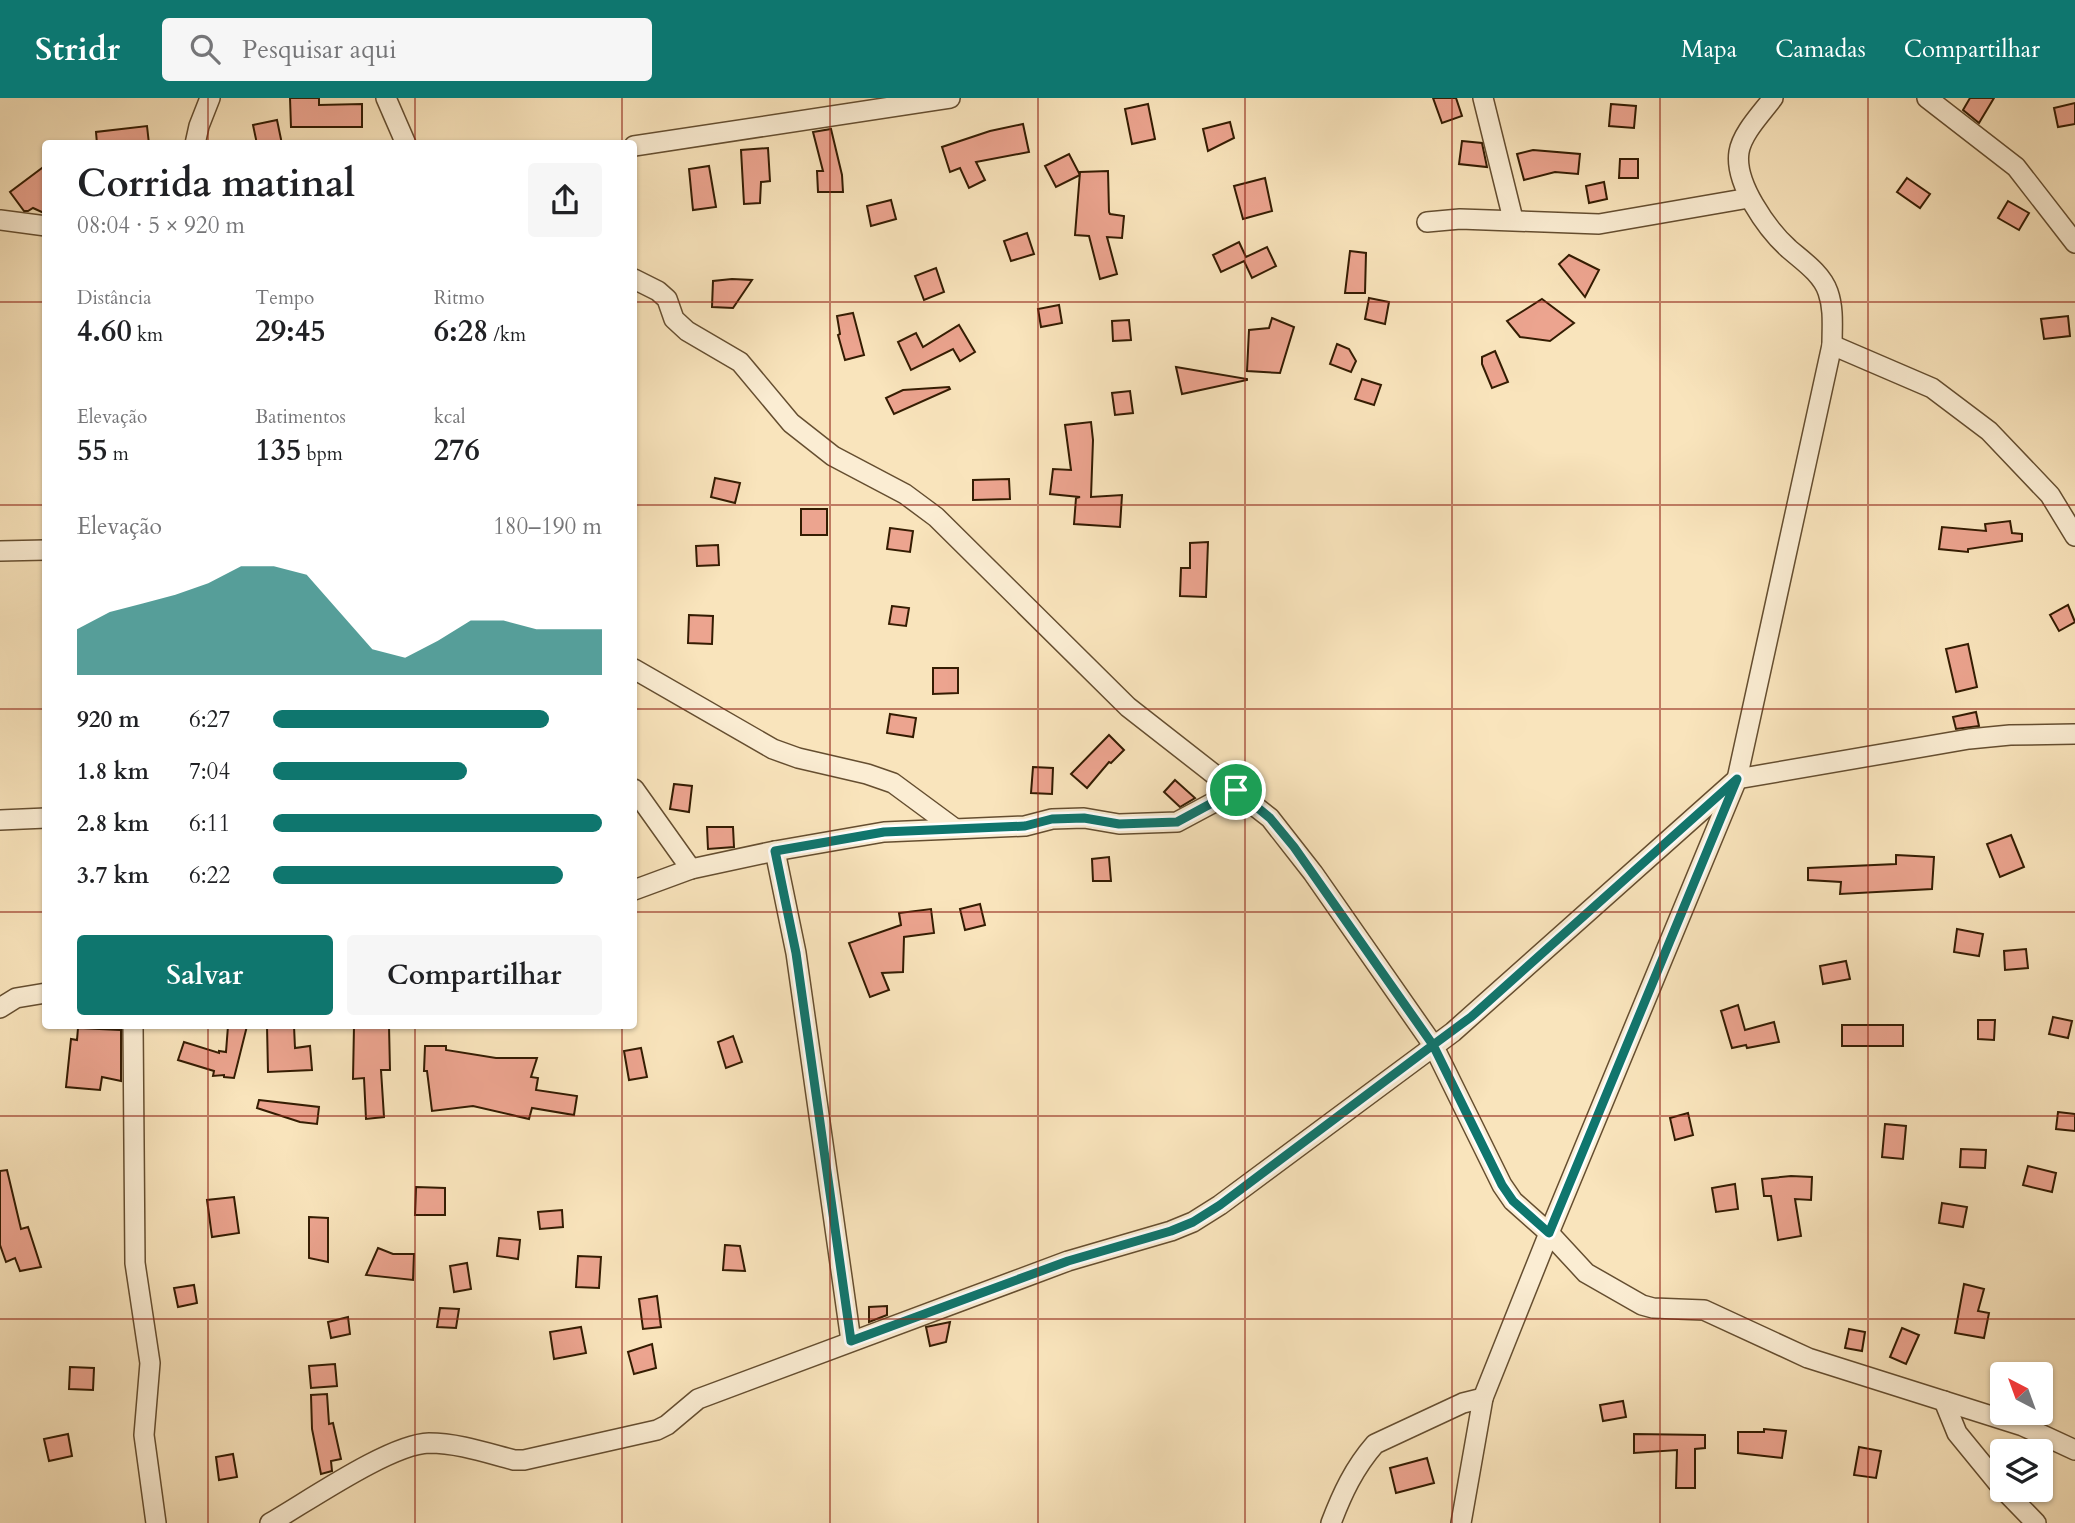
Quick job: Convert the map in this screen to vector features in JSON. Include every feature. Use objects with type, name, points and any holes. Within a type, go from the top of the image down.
[{"type":"street","points":[[196,140],[211,98]]},
{"type":"street","points":[[386,98],[404,140]]},
{"type":"street","points":[[637,146],[950,98]]},
{"type":"street","points":[[1483,98],[1514,219]]},
{"type":"street","points":[[1461,1523],[1483,1398],[1737,779],[1832,345],[1832,309],[1824,284],[1821,278],[1775,236],[1749,198],[1738,153],[1743,140],[1773,98]]},
{"type":"street","points":[[1927,98],[2016,167],[2075,243]]},
{"type":"street","points":[[1427,222],[1514,219],[1599,224],[1749,198]]},
{"type":"street","points":[[0,220],[42,225]]},
{"type":"street","points":[[637,280],[667,299],[674,319],[687,331],[740,362],[791,423],[833,456],[905,494],[936,517],[1128,706],[1155,730],[1270,818],[1294,847],[1433,1045],[1502,1185],[1513,1201],[1549,1233],[1586,1272],[1642,1305],[1704,1310],[1808,1358],[2023,1426],[2075,1450]]},
{"type":"street","points":[[1832,345],[1933,388],[1989,431],[2050,495],[2075,536]]},
{"type":"street","points":[[0,551],[42,550]]},
{"type":"street","points":[[637,671],[773,749],[893,783],[954,828]]},
{"type":"street","points":[[270,1523],[382,1458],[405,1448],[427,1443],[453,1445],[524,1460],[657,1430],[698,1399],[1068,1261],[1193,1222],[1220,1205],[1471,1017],[1737,779],[1969,738],[2075,734]]},
{"type":"street","points":[[637,889],[691,869],[884,832],[1025,826],[1052,819],[1084,818],[1119,824],[1177,822],[1236,790]]},
{"type":"street","points":[[637,793],[691,869]]},
{"type":"street","points":[[0,820],[42,818]]},
{"type":"street","points":[[775,851],[796,953],[851,1341]]},
{"type":"street","points":[[0,1008],[16,998],[42,994]]},
{"type":"street","points":[[133,1029],[135,1263],[150,1363],[144,1435],[156,1523]]},
{"type":"street","points":[[1331,1523],[1343,1490],[1375,1444],[1463,1403],[1483,1398]]},
{"type":"street","points":[[1944,1401],[1957,1433],[1990,1474]]},
{"type":"street","points":[[2015,1502],[2036,1523]]},
{"type":"building","points":[[290,98],[319,98],[319,105],[362,104],[362,127],[291,127]]},
{"type":"building","points":[[1433,98],[1456,98],[1462,116],[1442,123]]},
{"type":"building","points":[[1970,98],[1994,98],[1979,123],[1963,110]]},
{"type":"building","points":[[2075,103],[2075,124],[2058,127],[2054,108]]},
{"type":"building","points":[[1148,104],[1155,139],[1132,144],[1125,109]]},
{"type":"building","points":[[1611,104],[1636,106],[1634,128],[1609,126]]},
{"type":"building","points":[[277,120],[281,140],[256,140],[253,125]]},
{"type":"building","points":[[1230,122],[1234,138],[1208,151],[1203,129]]},
{"type":"building","points":[[1023,124],[1029,152],[976,162],[985,180],[969,188],[960,168],[950,172],[942,147],[990,131]]},
{"type":"building","points":[[147,126],[149,140],[97,140],[96,132]]},
{"type":"building","points":[[831,129],[842,175],[843,192],[818,192],[817,171],[823,171],[813,132]]},
{"type":"building","points":[[1462,141],[1482,143],[1487,167],[1459,164]]},
{"type":"building","points":[[768,148],[770,181],[761,182],[760,203],[744,204],[741,150]]},
{"type":"building","points":[[1533,150],[1580,154],[1578,174],[1555,172],[1524,180],[1517,154]]},
{"type":"building","points":[[1069,154],[1080,175],[1056,187],[1045,166]]},
{"type":"building","points":[[1620,159],[1638,159],[1638,178],[1619,178]]},
{"type":"building","points":[[709,166],[716,207],[693,210],[689,169]]},
{"type":"building","points":[[42,168],[42,212],[33,208],[24,211],[10,192]]},
{"type":"building","points":[[1108,171],[1109,212],[1124,216],[1122,238],[1107,237],[1117,274],[1100,279],[1089,236],[1075,235],[1080,172]]},
{"type":"building","points":[[1265,178],[1272,211],[1243,219],[1234,186]]},
{"type":"building","points":[[1907,178],[1930,194],[1920,208],[1897,192]]},
{"type":"building","points":[[1604,182],[1607,199],[1589,203],[1586,186]]},
{"type":"building","points":[[891,200],[896,219],[871,226],[867,206]]},
{"type":"building","points":[[2008,201],[2029,213],[2019,230],[1998,218]]},
{"type":"building","points":[[1027,233],[1034,254],[1011,261],[1004,241]]},
{"type":"building","points":[[1239,242],[1246,257],[1267,247],[1276,266],[1252,278],[1244,261],[1221,272],[1213,255]]},
{"type":"building","points":[[1350,251],[1366,253],[1365,293],[1345,293]]},
{"type":"building","points":[[1569,255],[1599,270],[1585,297],[1559,264]]},
{"type":"building","points":[[936,268],[944,292],[924,300],[915,276]]},
{"type":"building","points":[[752,280],[733,308],[712,307],[713,281]]},
{"type":"building","points":[[1369,298],[1389,302],[1385,324],[1365,319]]},
{"type":"building","points":[[1542,299],[1574,323],[1550,341],[1520,337],[1507,321]]},
{"type":"building","points":[[1059,305],[1062,323],[1041,327],[1038,309]]},
{"type":"building","points":[[853,313],[864,355],[845,360],[838,335],[837,316]]},
{"type":"building","points":[[2068,316],[2070,336],[2044,339],[2041,319]]},
{"type":"building","points":[[1272,318],[1294,327],[1280,373],[1247,371],[1249,330],[1269,328]]},
{"type":"building","points":[[1129,320],[1131,340],[1113,341],[1112,321]]},
{"type":"building","points":[[959,325],[975,352],[960,361],[953,349],[911,370],[898,342],[916,333],[923,347]]},
{"type":"building","points":[[1337,344],[1349,349],[1356,361],[1351,372],[1330,364]]},
{"type":"building","points":[[1495,351],[1508,382],[1492,388],[1482,364],[1482,357]]},
{"type":"building","points":[[1176,367],[1247,379],[1247,380],[1182,394]]},
{"type":"building","points":[[1362,379],[1381,385],[1374,405],[1355,399]]},
{"type":"building","points":[[950,389],[894,414],[886,398],[903,390]]},
{"type":"building","points":[[1130,391],[1133,413],[1115,415],[1112,393]]},
{"type":"building","points":[[1091,422],[1091,497],[1122,495],[1120,527],[1074,524],[1076,498],[1080,497],[1050,494],[1053,469],[1071,470],[1065,425]]},
{"type":"building","points":[[715,478],[740,483],[735,503],[711,497]]},
{"type":"building","points":[[1009,479],[1010,499],[973,500],[973,480]]},
{"type":"building","points":[[801,509],[827,509],[827,535],[801,535]]},
{"type":"building","points":[[2010,521],[2012,533],[2022,534],[2022,541],[1968,549],[1968,552],[1939,549],[1942,527],[1986,531],[1985,524]]},
{"type":"building","points":[[890,528],[913,531],[910,552],[887,549]]},
{"type":"building","points":[[1208,542],[1206,597],[1180,596],[1181,568],[1190,568],[1190,543]]},
{"type":"building","points":[[718,545],[719,565],[697,566],[696,546]]},
{"type":"building","points":[[2068,605],[2075,622],[2059,631],[2050,615]]},
{"type":"building","points":[[892,606],[909,608],[906,626],[889,624]]},
{"type":"building","points":[[689,615],[713,616],[712,644],[688,643]]},
{"type":"building","points":[[1968,644],[1977,687],[1956,692],[1946,649]]},
{"type":"building","points":[[933,668],[958,668],[958,693],[933,694]]},
{"type":"building","points":[[1976,712],[1979,726],[1956,729],[1953,717]]},
{"type":"building","points":[[890,714],[916,718],[913,737],[887,733]]},
{"type":"building","points":[[1109,735],[1124,750],[1109,762],[1087,788],[1071,774]]},
{"type":"building","points":[[1033,767],[1053,768],[1052,794],[1031,793]]},
{"type":"building","points":[[1175,780],[1195,798],[1180,807],[1164,792]]},
{"type":"building","points":[[674,784],[692,786],[689,812],[670,809]]},
{"type":"building","points":[[707,827],[733,827],[734,847],[708,849]]},
{"type":"building","points":[[2011,835],[2024,867],[2000,877],[1987,844]]},
{"type":"building","points":[[1896,855],[1934,857],[1932,889],[1840,894],[1841,882],[1808,880],[1808,868],[1896,864]]},
{"type":"building","points":[[1109,857],[1111,881],[1093,881],[1092,859]]},
{"type":"building","points":[[980,904],[985,925],[965,930],[960,909]]},
{"type":"building","points":[[931,909],[934,933],[904,937],[903,972],[882,973],[889,990],[870,997],[849,943],[901,925],[899,913]]},
{"type":"building","points":[[1957,929],[1983,934],[1979,956],[1954,952]]},
{"type":"building","points":[[2026,949],[2028,968],[2005,970],[2004,951]]},
{"type":"building","points":[[1846,961],[1850,979],[1823,984],[1820,966]]},
{"type":"building","points":[[1738,1005],[1745,1030],[1774,1022],[1779,1042],[1732,1048],[1721,1011]]},
{"type":"building","points":[[2053,1017],[2072,1021],[2068,1038],[2049,1034]]},
{"type":"building","points":[[1978,1020],[1995,1020],[1994,1040],[1978,1039]]},
{"type":"building","points":[[1842,1025],[1903,1025],[1903,1046],[1842,1046]]},
{"type":"building","points":[[78,1029],[121,1030],[121,1081],[102,1077],[100,1090],[66,1087],[71,1039],[77,1040]]},
{"type":"building","points":[[228,1029],[246,1029],[234,1078],[213,1076],[214,1071],[178,1060],[184,1042],[219,1053],[226,1052]]},
{"type":"building","points":[[267,1029],[294,1029],[295,1048],[310,1046],[312,1070],[268,1072]]},
{"type":"building","points":[[354,1029],[389,1029],[390,1070],[381,1070],[384,1117],[366,1119],[364,1078],[353,1079]]},
{"type":"building","points":[[733,1036],[742,1062],[726,1068],[718,1042]]},
{"type":"building","points":[[425,1046],[446,1046],[446,1050],[496,1058],[537,1058],[531,1077],[538,1078],[536,1090],[577,1096],[574,1115],[532,1108],[529,1119],[473,1106],[432,1111],[427,1071],[424,1071]]},
{"type":"building","points":[[641,1048],[647,1077],[629,1080],[624,1051]]},
{"type":"building","points":[[259,1100],[319,1107],[317,1124],[300,1122],[257,1108]]},
{"type":"building","points":[[2058,1112],[2075,1114],[2075,1131],[2056,1129]]},
{"type":"building","points":[[1688,1113],[1693,1135],[1675,1140],[1670,1118]]},
{"type":"building","points":[[1885,1124],[1906,1126],[1903,1159],[1882,1157]]},
{"type":"building","points":[[1961,1149],[1986,1150],[1985,1168],[1960,1167]]},
{"type":"building","points":[[2028,1166],[2056,1173],[2052,1192],[2023,1185]]},
{"type":"building","points":[[7,1170],[21,1229],[28,1227],[41,1267],[20,1271],[15,1258],[6,1262],[0,1245],[0,1171]]},
{"type":"building","points":[[1812,1177],[1811,1200],[1795,1199],[1801,1236],[1778,1240],[1771,1196],[1764,1196],[1762,1179]]},
{"type":"building","points":[[1735,1184],[1738,1209],[1716,1212],[1712,1188]]},
{"type":"building","points":[[416,1187],[445,1188],[445,1215],[415,1215]]},
{"type":"building","points":[[234,1197],[239,1233],[212,1237],[207,1200]]},
{"type":"building","points":[[1942,1203],[1967,1207],[1963,1227],[1939,1223]]},
{"type":"building","points":[[562,1210],[563,1227],[540,1229],[538,1212]]},
{"type":"building","points":[[309,1217],[328,1218],[328,1262],[309,1258]]},
{"type":"building","points":[[499,1238],[520,1240],[518,1259],[497,1256]]},
{"type":"building","points":[[725,1245],[740,1246],[745,1271],[723,1270]]},
{"type":"building","points":[[378,1248],[393,1254],[414,1254],[413,1280],[366,1275]]},
{"type":"building","points":[[578,1256],[601,1257],[599,1288],[576,1287]]},
{"type":"building","points":[[467,1263],[471,1289],[454,1292],[450,1266]]},
{"type":"building","points":[[1964,1284],[1984,1289],[1978,1311],[1989,1313],[1984,1338],[1955,1333]]},
{"type":"building","points":[[194,1285],[197,1303],[178,1307],[174,1288]]},
{"type":"building","points":[[657,1296],[661,1327],[643,1329],[639,1299]]},
{"type":"building","points":[[887,1306],[887,1315],[869,1322],[869,1307]]},
{"type":"building","points":[[440,1308],[459,1309],[456,1328],[437,1327]]},
{"type":"building","points":[[348,1317],[350,1334],[331,1338],[328,1322]]},
{"type":"building","points":[[950,1322],[946,1342],[930,1346],[926,1327]]},
{"type":"building","points":[[581,1327],[586,1353],[554,1359],[550,1332]]},
{"type":"building","points":[[1902,1328],[1919,1335],[1906,1364],[1890,1357]]},
{"type":"building","points":[[1849,1329],[1865,1332],[1862,1351],[1845,1348]]},
{"type":"building","points":[[652,1344],[656,1368],[634,1374],[628,1352]]},
{"type":"building","points":[[335,1364],[337,1386],[311,1388],[309,1366]]},
{"type":"building","points":[[70,1367],[94,1368],[93,1390],[69,1389]]},
{"type":"building","points":[[327,1394],[329,1424],[333,1423],[341,1459],[331,1461],[332,1471],[321,1474],[312,1429],[311,1395]]},
{"type":"building","points":[[1623,1401],[1626,1417],[1603,1421],[1600,1405]]},
{"type":"building","points":[[1764,1429],[1786,1431],[1782,1458],[1738,1453],[1738,1432],[1764,1432]]},
{"type":"building","points":[[68,1434],[72,1456],[49,1461],[44,1439]]},
{"type":"building","points":[[1634,1434],[1705,1435],[1705,1448],[1695,1449],[1695,1488],[1676,1488],[1677,1450],[1634,1453]]},
{"type":"building","points":[[1859,1447],[1881,1451],[1876,1478],[1854,1475]]},
{"type":"building","points":[[233,1454],[237,1477],[219,1480],[216,1457]]},
{"type":"building","points":[[1427,1458],[1434,1483],[1396,1493],[1390,1468]]},
{"type":"route","points":[[1236,790],[1177,822],[1119,824],[1084,818],[1052,819],[1025,826],[884,832],[775,851],[796,953],[851,1341],[1068,1261],[1193,1222],[1220,1205],[1433,1045],[1502,1185],[1513,1201],[1549,1233],[1737,779],[1471,1017],[1433,1045],[1294,847],[1270,818],[1236,790]]}]
